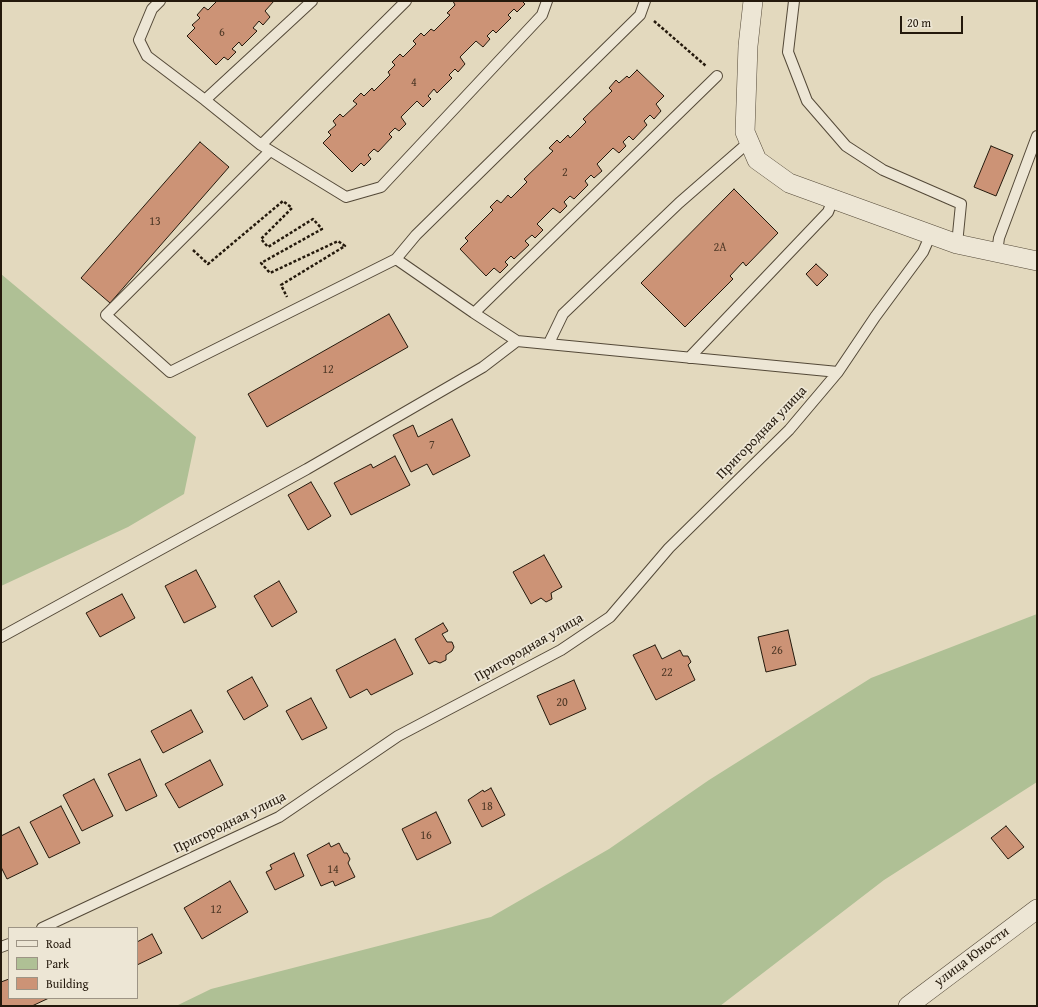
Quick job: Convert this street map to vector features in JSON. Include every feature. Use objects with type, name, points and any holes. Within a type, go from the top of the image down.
[{"type":"street","points":[[753,1],[748,46],[745,132],[757,160],[789,183],[957,244],[1037,261]]},
{"type":"street","name":"улица Юности","points":[[908,1006],[1037,909]]},
{"type":"lane","points":[[160,1],[152,9],[140,40],[147,56],[265,148],[346,197],[381,186],[542,15],[547,1]]},
{"type":"lane","points":[[205,100],[312,1]]},
{"type":"lane","points":[[406,1],[265,148],[181,240],[106,315],[170,372],[396,259],[416,235],[640,15],[643,6]]},
{"type":"lane","points":[[794,1],[788,52],[807,101],[846,146],[883,170],[961,204],[957,244]]},
{"type":"lane","points":[[474,313],[717,76]]},
{"type":"lane","points":[[997,252],[999,238],[1037,136]]},
{"type":"lane","points":[[548,343],[563,314],[679,203],[749,142]]},
{"type":"lane","points":[[689,358],[828,212],[833,199]]},
{"type":"lane","name":"Пригородная улица","points":[[44,927],[278,817],[398,736],[561,650],[610,617],[669,548],[789,430],[838,372],[875,317],[923,252],[931,234]]},
{"type":"lane","points":[[396,259],[517,341],[838,372]]},
{"type":"lane","points":[[1,637],[307,469],[483,367],[517,341]]},
{"type":"path","points":[[643,6],[717,76]]},
{"type":"path","points":[[181,240],[208,264],[283,202],[292,208],[261,239],[268,247],[313,219],[322,229],[261,263],[270,273],[338,241],[345,246],[281,285],[294,310]]},
{"type":"green space","points":[[1,274],[196,437],[184,494],[128,527],[1,586]]},
{"type":"green space","points":[[1037,614],[1037,782],[884,880],[720,1006],[176,1006],[211,989],[491,917],[609,849],[709,780],[871,678]]},
{"type":"building","points":[[217,1],[274,1],[265,11],[270,17],[263,25],[259,21],[253,28],[257,31],[242,46],[239,42],[232,49],[236,52],[228,60],[224,57],[216,65],[187,36],[195,28],[192,25],[200,18],[197,15],[204,7],[208,10]]},
{"type":"building","points":[[453,1],[522,1],[525,4],[517,12],[514,9],[508,15],[511,18],[496,33],[493,30],[487,36],[490,39],[483,47],[476,41],[460,57],[465,64],[458,72],[455,69],[449,75],[452,78],[437,93],[434,89],[428,96],[431,99],[423,107],[417,101],[401,117],[406,124],[399,131],[395,128],[389,134],[392,137],[378,152],[374,149],[368,155],[371,159],[364,166],[361,163],[352,172],[323,143],[331,135],[328,132],[336,125],[333,121],[340,114],[343,117],[357,104],[353,101],[361,93],[364,96],[372,88],[374,91],[390,75],[388,72],[395,65],[392,62],[400,54],[403,57],[416,44],[413,41],[421,33],[424,36],[431,29],[434,31],[450,15],[447,13],[455,5]]},
{"type":"building","points":[[637,70],[664,96],[656,104],[661,111],[654,119],[650,115],[644,121],[647,125],[633,140],[629,136],[623,142],[626,146],[619,153],[613,148],[597,164],[602,171],[594,178],[591,175],[585,181],[588,185],[574,199],[570,196],[564,202],[567,206],[560,213],[553,208],[537,224],[543,230],[535,238],[532,235],[525,241],[529,245],[514,259],[511,256],[505,262],[508,265],[500,273],[494,268],[486,276],[460,249],[468,241],[465,238],[493,210],[490,207],[497,200],[501,203],[508,195],[511,198],[527,182],[524,179],[553,151],[549,148],[557,140],[560,143],[568,135],[570,138],[586,122],[583,119],[612,91],[609,88],[616,80],[619,83],[627,76],[629,78]]},
{"type":"building","points":[[200,142],[229,167],[110,303],[81,278]]},
{"type":"building","points":[[991,146],[1013,155],[996,196],[974,187]]},
{"type":"building","points":[[734,189],[778,233],[746,266],[743,262],[730,276],[733,279],[685,327],[641,283]]},
{"type":"building","points":[[816,264],[828,275],[817,286],[806,274]]},
{"type":"building","points":[[389,314],[408,347],[267,427],[248,394]]},
{"type":"building","points":[[452,419],[470,456],[433,475],[427,464],[411,472],[393,435],[413,425],[418,437]]},
{"type":"building","points":[[395,456],[410,485],[351,515],[334,483],[371,464],[373,468]]},
{"type":"building","points":[[311,482],[331,516],[308,530],[288,495]]},
{"type":"building","points":[[544,555],[562,587],[551,593],[552,599],[546,602],[541,598],[531,604],[513,572]]},
{"type":"building","points":[[196,570],[216,607],[184,623],[165,586]]},
{"type":"building","points":[[279,581],[297,612],[272,627],[254,596]]},
{"type":"building","points":[[122,594],[135,618],[100,637],[86,613]]},
{"type":"building","points":[[443,623],[448,631],[442,634],[447,642],[452,642],[454,647],[452,651],[446,655],[446,660],[440,663],[435,661],[429,664],[415,639]]},
{"type":"building","points":[[788,630],[796,665],[766,672],[758,637]]},
{"type":"building","points":[[395,639],[413,674],[371,695],[367,689],[350,698],[336,670]]},
{"type":"building","points":[[655,645],[662,659],[680,650],[683,656],[688,656],[691,662],[688,665],[695,680],[656,700],[633,655]]},
{"type":"building","points":[[252,677],[268,706],[244,720],[227,691]]},
{"type":"building","points":[[574,680],[586,709],[550,725],[537,696]]},
{"type":"building","points":[[311,698],[327,728],[302,740],[286,711]]},
{"type":"building","points":[[191,710],[203,732],[163,753],[151,731]]},
{"type":"building","points":[[140,759],[157,796],[126,811],[108,774]]},
{"type":"building","points":[[210,760],[223,785],[179,808],[165,784]]},
{"type":"building","points":[[94,779],[113,816],[82,831],[63,795]]},
{"type":"building","points":[[491,788],[505,815],[482,827],[468,800],[483,790],[484,792]]},
{"type":"building","points":[[61,806],[80,843],[49,858],[30,822]]},
{"type":"building","points":[[436,812],[451,843],[417,860],[402,829]]},
{"type":"building","points":[[1006,826],[1024,847],[1008,859],[991,838]]},
{"type":"building","points":[[19,827],[38,864],[7,879],[1,867],[1,836]]},
{"type":"building","points":[[329,843],[331,847],[339,843],[344,853],[347,853],[350,859],[348,863],[355,877],[335,886],[333,881],[321,886],[307,855]]},
{"type":"building","points":[[294,853],[304,876],[275,890],[266,872],[272,869],[270,865]]},
{"type":"building","points":[[230,881],[248,912],[202,939],[184,908]]},
{"type":"building","points":[[152,934],[162,953],[138,965],[138,941]]},
{"type":"building","points":[[8,979],[8,999],[47,999],[32,1006],[1,1006],[1,982]]}]
